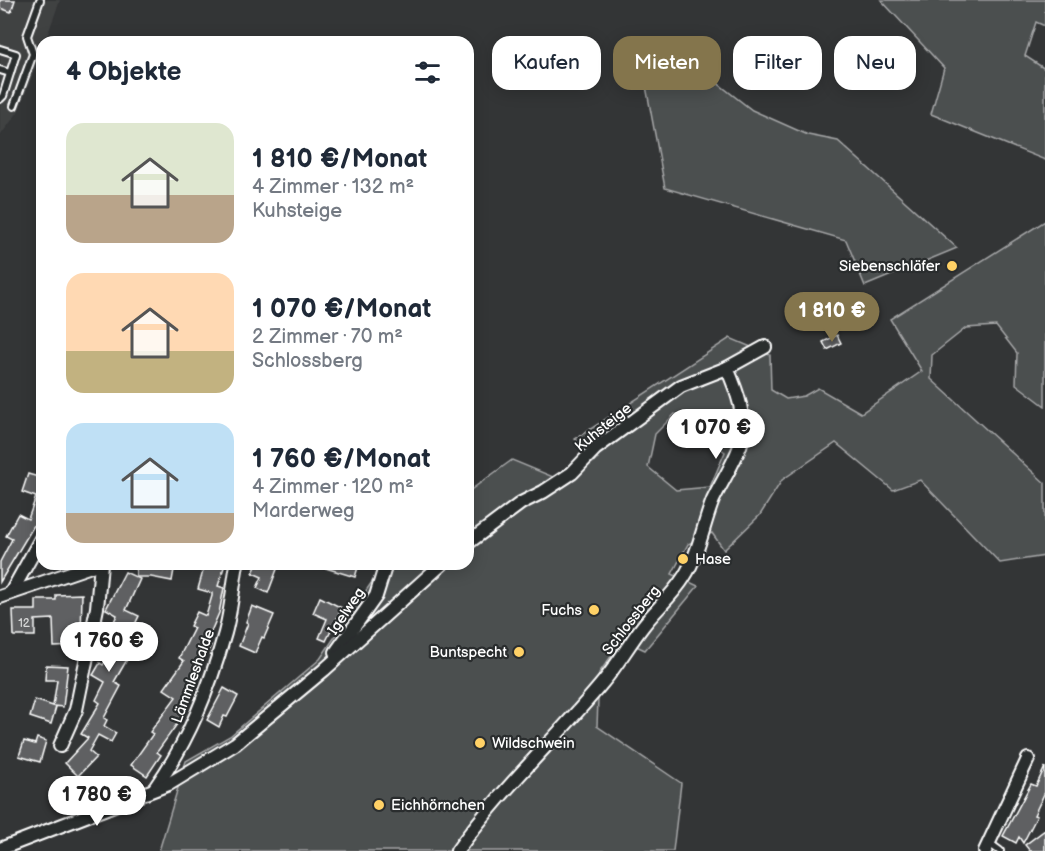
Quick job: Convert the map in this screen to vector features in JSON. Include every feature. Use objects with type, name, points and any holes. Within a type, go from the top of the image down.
[{"type":"street","name":"Kuhsteige","points":[[474,538],[521,503],[572,473],[595,449],[681,386],[727,368],[765,347]]},
{"type":"street","name":"Schlossberg","points":[[457,851],[476,824],[604,681],[643,626],[684,578],[694,557],[716,493],[740,444],[743,428],[741,414],[737,392],[727,368]]},
{"type":"street","points":[[12,591],[36,548]]},
{"type":"street","points":[[0,597],[12,591],[80,570]]},
{"type":"street","points":[[60,746],[76,710],[97,608],[99,570]]},
{"type":"street","name":"Lämmleshalde","points":[[154,790],[170,767],[197,718],[226,631],[236,570]]},
{"type":"street","name":"Igelweg","points":[[324,670],[376,596],[384,570]]},
{"type":"street","points":[[0,849],[154,790],[235,744],[324,670],[435,570]]},
{"type":"street","points":[[991,848],[1028,759]]},
{"type":"lane","points":[[14,106],[33,54],[27,36],[40,0]]},
{"type":"lane","points":[[0,49],[16,54],[3,96],[0,99]]},
{"type":"lane","points":[[0,70],[10,73]]},
{"type":"shaded area","points":[[0,0],[60,0],[47,36],[36,36],[36,66],[18,112],[0,136]]},
{"type":"shaded area","points":[[881,0],[1045,0],[1045,26],[1036,22],[1025,56],[1045,69],[1045,160],[931,114],[944,68]]},
{"type":"shaded area","points":[[721,86],[752,110],[808,135],[838,141],[957,248],[865,286],[846,240],[665,188],[647,90],[721,90]]},
{"type":"shaded area","points":[[1045,221],[1045,406],[1016,384],[1017,353],[996,326],[966,328],[932,355],[931,379],[1045,483],[1045,556],[1000,563],[920,480],[893,490],[836,443],[782,480],[760,515],[724,550],[712,533],[688,544],[672,574],[698,586],[645,650],[623,640],[599,673],[597,726],[681,783],[673,851],[159,851],[186,761],[230,736],[320,659],[380,570],[474,570],[474,488],[512,460],[565,482],[598,459],[575,439],[730,338],[770,355],[771,390],[786,399],[804,396],[818,388],[861,413],[922,371],[890,319]],"holes":[[[675,414],[725,452],[710,487],[676,490],[648,467],[655,434]]]},
{"type":"building","points":[[0,0],[15,0],[11,12],[0,8]]},
{"type":"building","points":[[837,335],[841,343],[827,350],[823,342]]},
{"type":"building","points":[[28,474],[36,476],[36,497],[22,492]]},
{"type":"building","points":[[36,497],[36,522],[0,582],[0,562],[12,539],[6,536],[18,514],[28,519]]},
{"type":"building","points":[[136,570],[174,570],[172,581],[136,577]]},
{"type":"building","points":[[203,570],[223,570],[218,586],[224,588],[219,613],[206,643],[211,645],[191,686],[195,689],[181,710],[185,713],[157,752],[161,755],[147,776],[131,765],[153,734],[150,732],[176,697],[164,689],[184,661],[179,658],[194,628],[190,626],[197,612],[206,616],[212,596],[212,593],[198,589]]},
{"type":"building","points":[[254,570],[277,570],[268,593],[257,588],[262,577],[253,573]]},
{"type":"building","points":[[332,570],[357,570],[355,577]]},
{"type":"building","points":[[125,572],[140,579],[126,610],[139,616],[124,647],[132,651],[114,682],[121,686],[104,718],[107,720],[104,726],[116,733],[111,742],[98,735],[89,751],[96,757],[78,776],[65,763],[88,738],[81,734],[100,703],[96,700],[105,682],[93,675],[100,663],[103,665],[120,635],[110,630],[117,615],[106,609]]},
{"type":"building","points":[[82,594],[81,636],[76,636],[77,646],[54,647],[53,619],[35,620],[35,636],[14,636],[13,610],[36,610],[36,600],[56,600],[56,595]]},
{"type":"building","points":[[320,597],[342,608],[326,641],[319,638],[327,619],[313,613]]},
{"type":"building","points":[[252,606],[274,615],[255,653],[239,646]]},
{"type":"building","points":[[46,665],[68,666],[63,707],[53,706],[57,680],[45,680]]},
{"type":"building","points":[[224,688],[238,696],[219,727],[207,720]]},
{"type":"building","points":[[35,700],[56,707],[51,724],[30,717]]},
{"type":"building","points":[[37,738],[46,741],[40,762],[19,756],[24,741],[35,744]]},
{"type":"building","points":[[1045,767],[1045,792],[1034,815],[1037,816],[1023,843],[1019,837],[1016,843],[1003,836],[1031,784],[1036,786]]},
{"type":"building","points":[[1045,830],[1045,851],[1030,851],[1025,845]]},
{"type":"place","name":"Siebenschläfer","points":[[952,266]]},
{"type":"place","name":"Hase","points":[[683,559]]},
{"type":"place","name":"Fuchs","points":[[594,610]]},
{"type":"place","name":"Buntspecht","points":[[519,652]]},
{"type":"place","name":"Wildschwein","points":[[480,743]]},
{"type":"place","name":"Eichhörnchen","points":[[379,805]]}]
